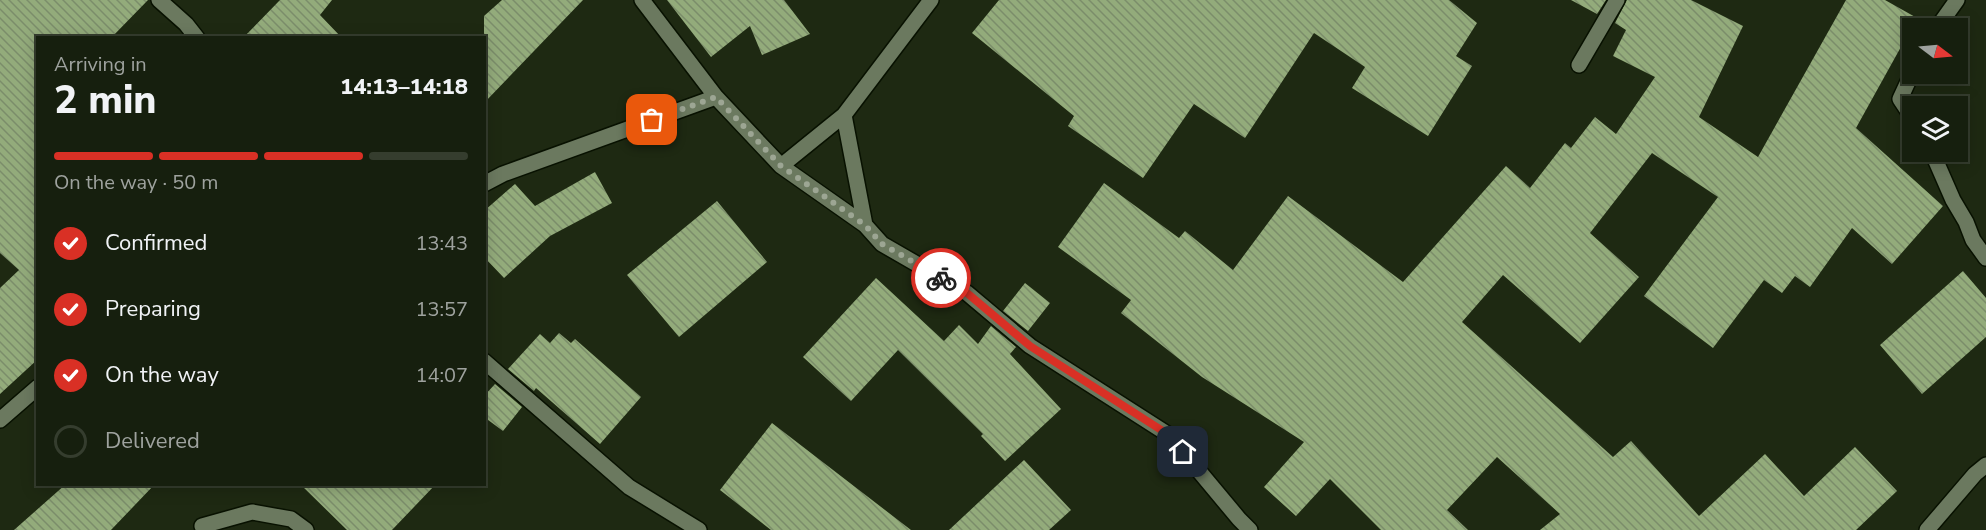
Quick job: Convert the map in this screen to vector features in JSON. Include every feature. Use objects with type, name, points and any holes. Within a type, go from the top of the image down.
[{"type":"street","points":[[159,0],[186,24],[195,36]]},
{"type":"street","points":[[642,0],[716,97],[781,166],[865,225],[882,244],[967,293],[1030,346],[1169,435],[1250,530]]},
{"type":"street","points":[[781,166],[844,115],[931,0]]},
{"type":"street","points":[[1579,65],[1617,0]]},
{"type":"street","points":[[1944,18],[1957,0]]},
{"type":"street","points":[[1902,102],[1900,99],[1907,84]]},
{"type":"street","points":[[486,183],[503,174],[716,97]]},
{"type":"street","points":[[844,115],[865,225]]},
{"type":"street","points":[[1937,162],[1973,240],[1986,258]]},
{"type":"street","points":[[486,363],[629,487],[699,530]]},
{"type":"street","points":[[0,420],[36,389]]},
{"type":"street","points":[[1927,530],[1975,474],[1986,465]]},
{"type":"street","points":[[202,526],[252,512],[291,519],[306,530]]},
{"type":"building","points":[[0,0],[148,0],[113,36],[36,36],[36,361],[0,394],[0,288],[19,270],[0,253]]},
{"type":"building","points":[[280,0],[332,0],[320,15],[340,36],[245,36]]},
{"type":"building","points":[[502,0],[583,0],[486,101],[484,16]]},
{"type":"building","points":[[667,0],[784,0],[810,34],[762,55],[750,26],[711,57]]},
{"type":"building","points":[[999,0],[1449,0],[1477,23],[1456,56],[1472,66],[1428,136],[1352,88],[1365,67],[1314,33],[1245,138],[1194,104],[1143,178],[1068,126],[1074,116],[972,33]]},
{"type":"building","points":[[1571,0],[1606,0],[1597,14]]},
{"type":"building","points":[[1627,0],[1691,0],[1743,26],[1699,117],[1758,157],[1846,0],[1885,0],[1917,18],[1902,18],[1902,45],[1856,128],[1943,206],[1892,264],[1852,228],[1810,287],[1795,276],[1782,293],[1764,280],[1713,348],[1644,296],[1718,197],[1652,153],[1590,233],[1639,277],[1580,343],[1503,275],[1462,322],[1613,457],[1631,441],[1699,516],[1765,454],[1804,496],[1855,447],[1897,491],[1856,530],[1540,530],[1560,514],[1497,457],[1447,510],[1468,530],[1381,530],[1330,479],[1296,516],[1264,487],[1304,442],[1202,377],[1121,313],[1131,300],[1058,247],[1104,183],[1179,238],[1185,231],[1233,270],[1288,196],[1403,282],[1506,166],[1530,188],[1565,143],[1571,148],[1595,117],[1616,134],[1655,77],[1613,56],[1626,30],[1615,23]]},
{"type":"building","points":[[595,172],[612,203],[550,236],[504,278],[486,259],[486,209],[515,184],[535,206]]},
{"type":"building","points":[[717,201],[767,262],[679,337],[627,275]]},
{"type":"building","points":[[1963,271],[1986,298],[1986,337],[1922,394],[1880,345]]},
{"type":"building","points":[[876,278],[944,341],[959,325],[978,344],[991,326],[1016,347],[1010,354],[1061,409],[1005,461],[981,436],[983,434],[898,350],[851,401],[803,357]]},
{"type":"building","points":[[1025,283],[1050,303],[1028,331],[1003,311]]},
{"type":"building","points":[[559,333],[571,343],[575,339],[641,397],[600,444],[536,388],[534,391],[508,369],[540,334],[550,343]]},
{"type":"building","points":[[495,384],[522,407],[503,431],[486,418],[486,394]]},
{"type":"building","points":[[772,423],[911,530],[771,530],[720,490]]},
{"type":"building","points":[[1024,460],[1071,510],[1049,530],[949,530]]},
{"type":"building","points":[[64,486],[153,486],[111,530],[14,530]]},
{"type":"building","points":[[302,486],[434,486],[392,530],[347,530]]},
{"type":"way so far","points":[[652,120],[716,97],[781,166],[865,225],[882,244],[941,278]]},
{"type":"route","points":[[941,278],[967,293],[1030,346],[1169,435],[1183,452]]}]
